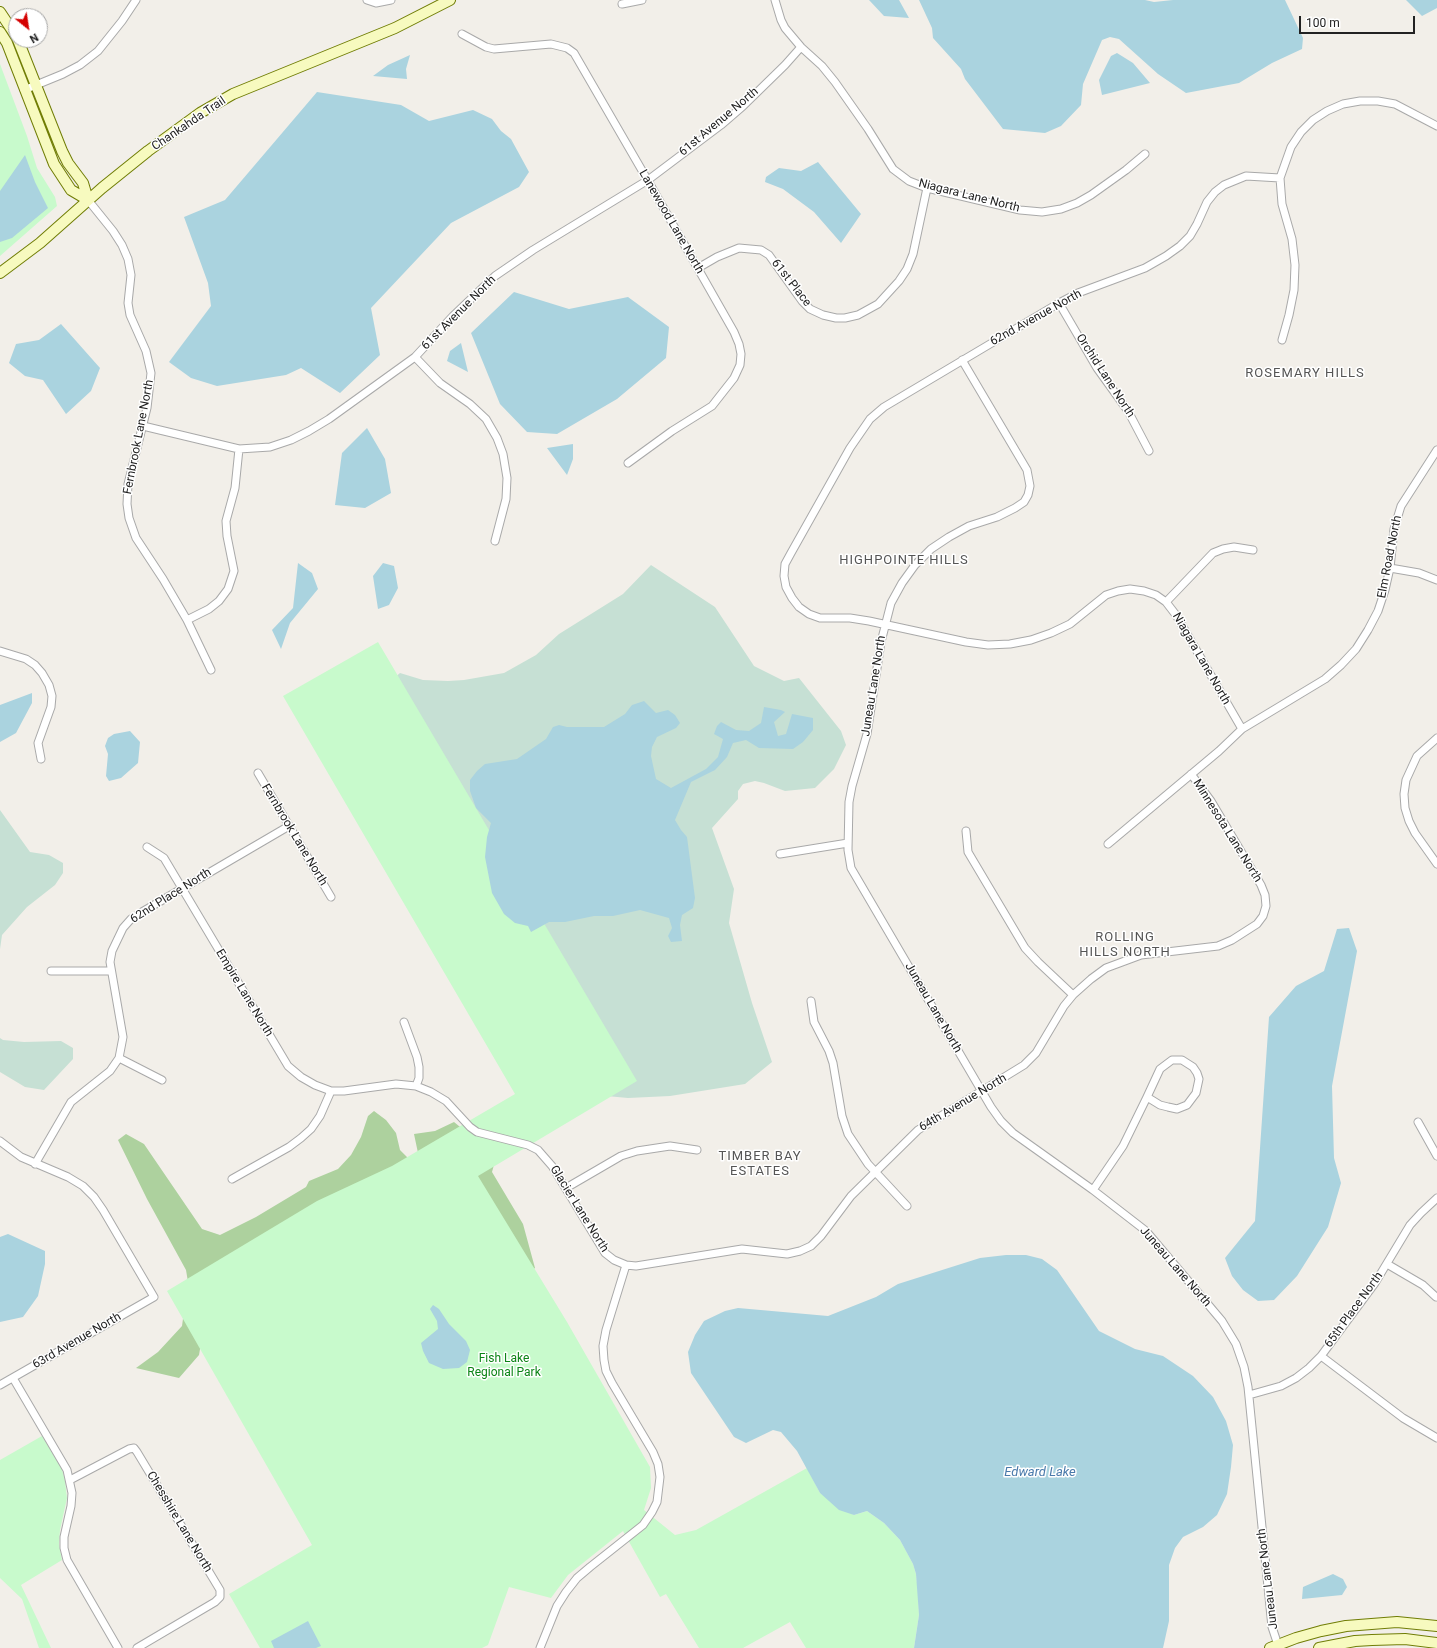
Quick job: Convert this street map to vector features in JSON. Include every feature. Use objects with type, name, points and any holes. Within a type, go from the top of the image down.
[{"type":"street","points":[[24,90],[63,74],[80,65],[98,51],[122,21],[136,0]]},
{"type":"street","points":[[367,0],[376,3],[390,0]]},
{"type":"street","name":"Chankahda Trail","points":[[0,273],[40,242],[88,200],[172,133],[200,114],[234,94],[395,28],[450,0]]},
{"type":"street","points":[[622,4],[642,0]]},
{"type":"street","name":"Niagara Lane North","points":[[775,0],[785,28],[801,47],[822,66],[835,82],[868,129],[893,169],[909,181],[927,188],[1020,210],[1042,212],[1061,209],[1077,203],[1091,195],[1144,154]]},
{"type":"street","points":[[0,12],[8,24]]},
{"type":"street","points":[[0,32],[7,43],[54,164],[71,190],[88,200]]},
{"type":"street","name":"Lanewood Lane North","points":[[462,34],[486,47],[494,49],[551,44],[567,48],[574,53],[648,180],[736,338],[741,354],[740,365],[734,378],[712,406],[672,431],[628,463]]},
{"type":"street","name":"61st Avenue North","points":[[143,426],[239,449],[270,447],[291,440],[309,431],[329,419],[415,357],[453,316],[495,276],[533,250],[648,180],[743,106],[785,65],[801,47]]},
{"type":"street","points":[[21,48],[62,151],[68,163],[83,183],[88,200]]},
{"type":"street","points":[[1282,340],[1294,290],[1294,265],[1292,239],[1282,204],[1280,178],[1291,147],[1301,132],[1313,120],[1322,114],[1343,104],[1360,101],[1378,101],[1395,104],[1437,126]]},
{"type":"street","name":"62nd Avenue North","points":[[884,624],[850,618],[820,618],[809,614],[799,607],[792,598],[786,587],[784,576],[785,564],[850,448],[870,419],[899,397],[1059,303],[1078,293],[1145,268],[1180,246],[1190,236],[1215,192],[1224,185],[1246,176],[1280,178]]},
{"type":"street","name":"61st Place","points":[[698,268],[717,257],[739,248],[761,250],[770,255],[802,301],[810,309],[823,315],[836,318],[845,318],[858,315],[878,304],[899,281],[907,269],[914,254],[927,188]]},
{"type":"street","name":"Fernbrook Lane North","points":[[88,200],[113,231],[122,245],[128,260],[131,275],[128,303],[130,315],[146,350],[151,373],[150,392],[143,426],[128,484],[127,504],[129,518],[136,538],[163,579],[187,620],[211,670]]},
{"type":"street","name":"Orchid Lane North","points":[[1059,303],[1097,368],[1128,412],[1149,450]]},
{"type":"street","points":[[415,357],[440,383],[470,404],[486,419],[497,438],[503,454],[507,478],[506,498],[495,541]]},
{"type":"street","name":"Juneau Lane North","points":[[962,360],[1027,470],[1030,486],[1028,495],[1024,502],[1006,514],[968,526],[949,536],[932,549],[915,565],[902,583],[891,603],[884,624],[867,734],[849,802],[848,843],[850,859],[856,876],[1001,1121],[1013,1133],[1093,1190],[1146,1231],[1222,1320],[1236,1344],[1241,1357],[1249,1395],[1272,1627],[1276,1647]]},
{"type":"street","points":[[187,620],[209,609],[219,601],[228,589],[234,572],[227,536],[226,521],[235,488],[239,449]]},
{"type":"street","name":"Elm Road North","points":[[1108,844],[1220,751],[1242,728],[1325,679],[1342,665],[1356,649],[1375,618],[1385,590],[1390,568],[1394,529],[1401,506],[1437,450]]},
{"type":"street","points":[[1166,602],[1213,553],[1223,549],[1234,548],[1253,550]]},
{"type":"street","points":[[1390,568],[1419,573],[1437,580]]},
{"type":"street","name":"Niagara Lane North","points":[[884,624],[966,642],[988,645],[1010,644],[1031,640],[1070,624],[1106,595],[1130,589],[1144,591],[1156,595],[1166,602],[1176,615],[1242,728]]},
{"type":"street","points":[[0,651],[26,659],[35,664],[49,685],[52,696],[52,707],[38,743],[41,759]]},
{"type":"street","points":[[1437,738],[1417,756],[1406,780],[1404,794],[1405,808],[1409,821],[1415,833],[1437,864]]},
{"type":"street","name":"Fernbrook Lane North","points":[[258,773],[331,897]]},
{"type":"street","name":"Minnesota Lane North","points":[[1191,774],[1211,802],[1265,895],[1266,906],[1263,916],[1250,930]]},
{"type":"street","name":"62nd Place North","points":[[35,1164],[71,1102],[110,1071],[119,1058],[123,1037],[111,971],[112,951],[122,928],[131,919],[142,912],[289,826]]},
{"type":"street","points":[[966,831],[968,852],[1022,943],[1038,962],[1073,995]]},
{"type":"street","points":[[780,854],[848,843]]},
{"type":"street","name":"Empire Lane North","points":[[147,847],[164,858],[288,1066],[301,1077],[315,1085],[332,1091],[372,1087]]},
{"type":"street","name":"64th Avenue North","points":[[626,1265],[646,1265],[742,1249],[787,1254],[800,1251],[811,1246],[821,1236],[851,1196],[918,1130],[1024,1066],[1036,1053],[1064,1006],[1073,995],[1106,968],[1147,954],[1218,946],[1250,930]]},
{"type":"street","points":[[51,971],[111,971]]},
{"type":"street","points":[[811,1001],[814,1022],[829,1051],[833,1063],[842,1116],[848,1134],[858,1151],[875,1172],[907,1206]]},
{"type":"street","points":[[404,1022],[417,1057],[419,1067],[419,1078],[416,1086]]},
{"type":"street","points":[[119,1058],[162,1080]]},
{"type":"street","points":[[1093,1190],[1123,1146],[1160,1069],[1172,1060],[1182,1060],[1188,1063],[1197,1073],[1199,1078],[1196,1093],[1187,1105],[1176,1108],[1168,1107],[1160,1105],[1147,1097]]},
{"type":"street","name":"Glacier Lane North","points":[[372,1087],[396,1084],[416,1086],[431,1092],[446,1101],[470,1127],[477,1132],[528,1145],[538,1150],[552,1166],[605,1252],[614,1260],[626,1265]]},
{"type":"street","points":[[232,1179],[289,1147],[301,1138],[311,1129],[320,1116],[332,1091]]},
{"type":"street","points":[[1418,1122],[1437,1156]]},
{"type":"street","points":[[0,1141],[35,1164]]},
{"type":"street","points":[[566,1188],[621,1156],[637,1151],[670,1146],[697,1150]]},
{"type":"street","name":"63rd Avenue North","points":[[0,1385],[154,1298],[94,1197],[83,1186],[68,1177],[35,1164]]},
{"type":"street","name":"65th Place North","points":[[1249,1395],[1281,1386],[1296,1378],[1321,1356],[1362,1302],[1410,1225],[1437,1198]]},
{"type":"street","points":[[1387,1264],[1423,1285],[1436,1297]]},
{"type":"street","points":[[540,1648],[557,1606],[577,1578],[642,1525],[652,1512],[657,1502],[660,1477],[658,1464],[653,1452],[612,1384],[606,1371],[604,1360],[606,1330],[626,1265]]},
{"type":"street","points":[[1321,1356],[1403,1418],[1437,1438]]},
{"type":"street","points":[[13,1378],[68,1470],[71,1506],[64,1537],[64,1548],[72,1570],[118,1648]]},
{"type":"street","name":"Chesshire Lane North","points":[[70,1480],[129,1449],[134,1448],[220,1590],[220,1597],[215,1602],[137,1648]]},
{"type":"street","points":[[1276,1647],[1321,1631],[1366,1624],[1398,1622],[1437,1626]]},
{"type":"street","points":[[1319,1648],[1355,1641],[1405,1639],[1437,1642]]},
{"type":"green space","points":[[0,64],[27,136],[37,168],[55,197],[57,206],[0,256]]},
{"type":"green space","points":[[651,565],[715,607],[754,666],[784,681],[799,678],[841,731],[846,745],[834,769],[815,788],[785,791],[755,781],[743,784],[738,791],[738,799],[712,828],[734,889],[729,923],[752,1003],[772,1062],[745,1084],[670,1096],[628,1098],[596,1095],[380,690],[400,673],[423,680],[448,681],[464,680],[504,673],[536,655],[559,634],[623,594]]},
{"type":"green space","name":"Fish Lake Regional Park","points":[[378,642],[637,1081],[478,1176],[567,1322],[650,1467],[651,1488],[644,1510],[675,1535],[696,1530],[807,1468],[820,1493],[854,1515],[867,1511],[884,1523],[900,1540],[913,1564],[916,1574],[919,1615],[914,1648],[806,1648],[790,1622],[743,1648],[699,1648],[666,1594],[660,1597],[623,1531],[568,1575],[551,1598],[509,1587],[488,1645],[482,1648],[260,1648],[229,1594],[312,1545],[167,1291],[317,1201],[392,1166],[515,1094],[283,696]]},
{"type":"green space","points":[[0,810],[30,852],[49,855],[63,863],[63,873],[55,885],[27,907],[2,935],[0,949]]},
{"type":"green space","points":[[0,1038],[3,1040],[24,1042],[61,1041],[73,1048],[73,1059],[44,1090],[25,1087],[0,1072]]},
{"type":"green space","points":[[374,1111],[386,1120],[396,1133],[400,1150],[409,1159],[418,1153],[414,1134],[435,1131],[454,1122],[476,1140],[497,1154],[492,1172],[523,1224],[535,1268],[522,1278],[206,1314],[199,1355],[179,1378],[136,1368],[158,1352],[182,1326],[188,1282],[186,1270],[147,1199],[118,1140],[126,1134],[144,1144],[202,1229],[220,1235],[256,1217],[306,1187],[309,1181],[338,1169],[351,1155],[361,1137],[368,1116]]},
{"type":"green space","points":[[42,1436],[62,1469],[65,1481],[67,1498],[60,1530],[59,1544],[62,1560],[21,1585],[51,1648],[39,1648],[22,1599],[0,1578],[0,1460]]},
{"type":"water","points":[[869,0],[899,0],[909,18],[884,16]]},
{"type":"water","points":[[919,0],[1145,0],[1154,2],[1173,0],[1285,0],[1303,38],[1302,49],[1272,63],[1239,83],[1186,93],[1158,74],[1119,39],[1110,37],[1102,40],[1083,84],[1081,105],[1061,126],[1045,133],[1003,129],[965,79],[961,69],[933,38],[932,28]]},
{"type":"water","points":[[1406,0],[1437,0],[1437,8],[1422,16]]},
{"type":"water","points":[[1117,53],[1133,63],[1150,83],[1102,95],[1099,80],[1111,56]]},
{"type":"water","points":[[410,55],[406,69],[407,79],[373,76],[388,65]]},
{"type":"water","points":[[317,92],[401,105],[429,121],[473,110],[492,119],[501,131],[511,139],[529,172],[519,187],[451,223],[371,308],[380,355],[340,393],[301,368],[286,375],[217,386],[191,378],[169,362],[211,306],[208,283],[184,217],[225,200]]},
{"type":"water","points":[[25,155],[35,182],[48,208],[12,238],[0,242],[0,191]]},
{"type":"water","points":[[818,162],[861,214],[841,243],[814,212],[783,189],[765,182],[766,177],[779,168],[801,171]]},
{"type":"water","points":[[514,292],[569,309],[628,297],[669,327],[666,358],[617,399],[557,434],[527,432],[500,404],[471,333]]},
{"type":"water","points":[[61,324],[100,368],[91,391],[66,414],[43,380],[25,376],[9,363],[16,344],[39,340]]},
{"type":"water","points":[[461,343],[468,372],[447,361],[450,351]]},
{"type":"water","points":[[367,428],[385,459],[391,493],[365,508],[335,505],[342,453]]},
{"type":"water","points":[[573,444],[573,459],[567,475],[547,448]]},
{"type":"water","points":[[298,563],[312,573],[318,589],[290,623],[281,649],[272,630],[293,608]]},
{"type":"water","points":[[383,563],[394,566],[398,588],[389,605],[378,609],[373,576]]},
{"type":"water","points":[[32,693],[32,703],[16,733],[0,742],[0,705]]},
{"type":"water","points":[[644,701],[656,713],[668,710],[675,715],[680,723],[676,728],[657,737],[652,747],[651,756],[656,779],[671,788],[706,769],[718,757],[723,739],[714,734],[717,726],[721,722],[736,730],[749,731],[761,723],[764,707],[785,712],[774,722],[778,736],[786,734],[792,714],[813,718],[813,730],[803,742],[793,749],[759,748],[746,740],[733,743],[727,757],[715,770],[691,782],[675,820],[687,837],[695,898],[693,908],[682,915],[680,925],[682,941],[671,942],[668,936],[672,928],[669,918],[640,910],[613,916],[594,916],[565,922],[549,922],[531,932],[528,926],[515,923],[504,914],[492,893],[485,857],[487,837],[491,823],[476,808],[470,791],[470,780],[485,764],[517,759],[546,739],[553,727],[559,725],[567,727],[604,727],[625,714],[632,705]]},
{"type":"water","points":[[130,731],[140,742],[138,763],[121,778],[109,781],[106,776],[108,754],[105,746],[108,738],[114,734]]},
{"type":"water","points":[[1349,928],[1357,951],[1332,1086],[1334,1158],[1341,1183],[1328,1227],[1297,1276],[1274,1300],[1258,1301],[1243,1290],[1232,1276],[1225,1258],[1255,1221],[1269,1017],[1296,986],[1324,971],[1337,929]]},
{"type":"water","points":[[8,1234],[45,1251],[45,1264],[38,1296],[23,1317],[0,1322],[0,1237]]},
{"type":"water","name":"Edward Lake","points":[[1006,1255],[1026,1255],[1042,1259],[1057,1270],[1099,1331],[1135,1349],[1163,1356],[1193,1376],[1213,1397],[1226,1421],[1233,1445],[1227,1494],[1217,1515],[1203,1527],[1183,1537],[1175,1548],[1169,1565],[1169,1621],[1163,1648],[914,1648],[919,1615],[916,1574],[913,1564],[900,1540],[884,1523],[867,1511],[854,1515],[839,1510],[820,1493],[797,1451],[781,1432],[773,1430],[746,1443],[734,1437],[691,1373],[688,1352],[695,1335],[704,1321],[725,1311],[738,1308],[828,1316],[876,1297],[898,1284],[980,1258]]},
{"type":"water","points":[[433,1305],[439,1309],[449,1324],[466,1341],[470,1350],[467,1362],[459,1368],[443,1369],[429,1363],[423,1351],[421,1343],[438,1329],[437,1321],[430,1309]]},
{"type":"water","points":[[1333,1574],[1343,1579],[1347,1587],[1342,1595],[1302,1599],[1303,1587]]},
{"type":"water","points":[[308,1621],[321,1646],[316,1648],[274,1648],[271,1641]]},
{"type":"district","name":"ROSEMARY HILLS","points":[[1305,374]]},
{"type":"district","name":"HIGHPOINTE HILLS","points":[[904,561]]},
{"type":"district","name":"ROLLING HILLS NORTH","points":[[1125,946]]},
{"type":"district","name":"TIMBER BAY ESTATES","points":[[760,1164]]}]
